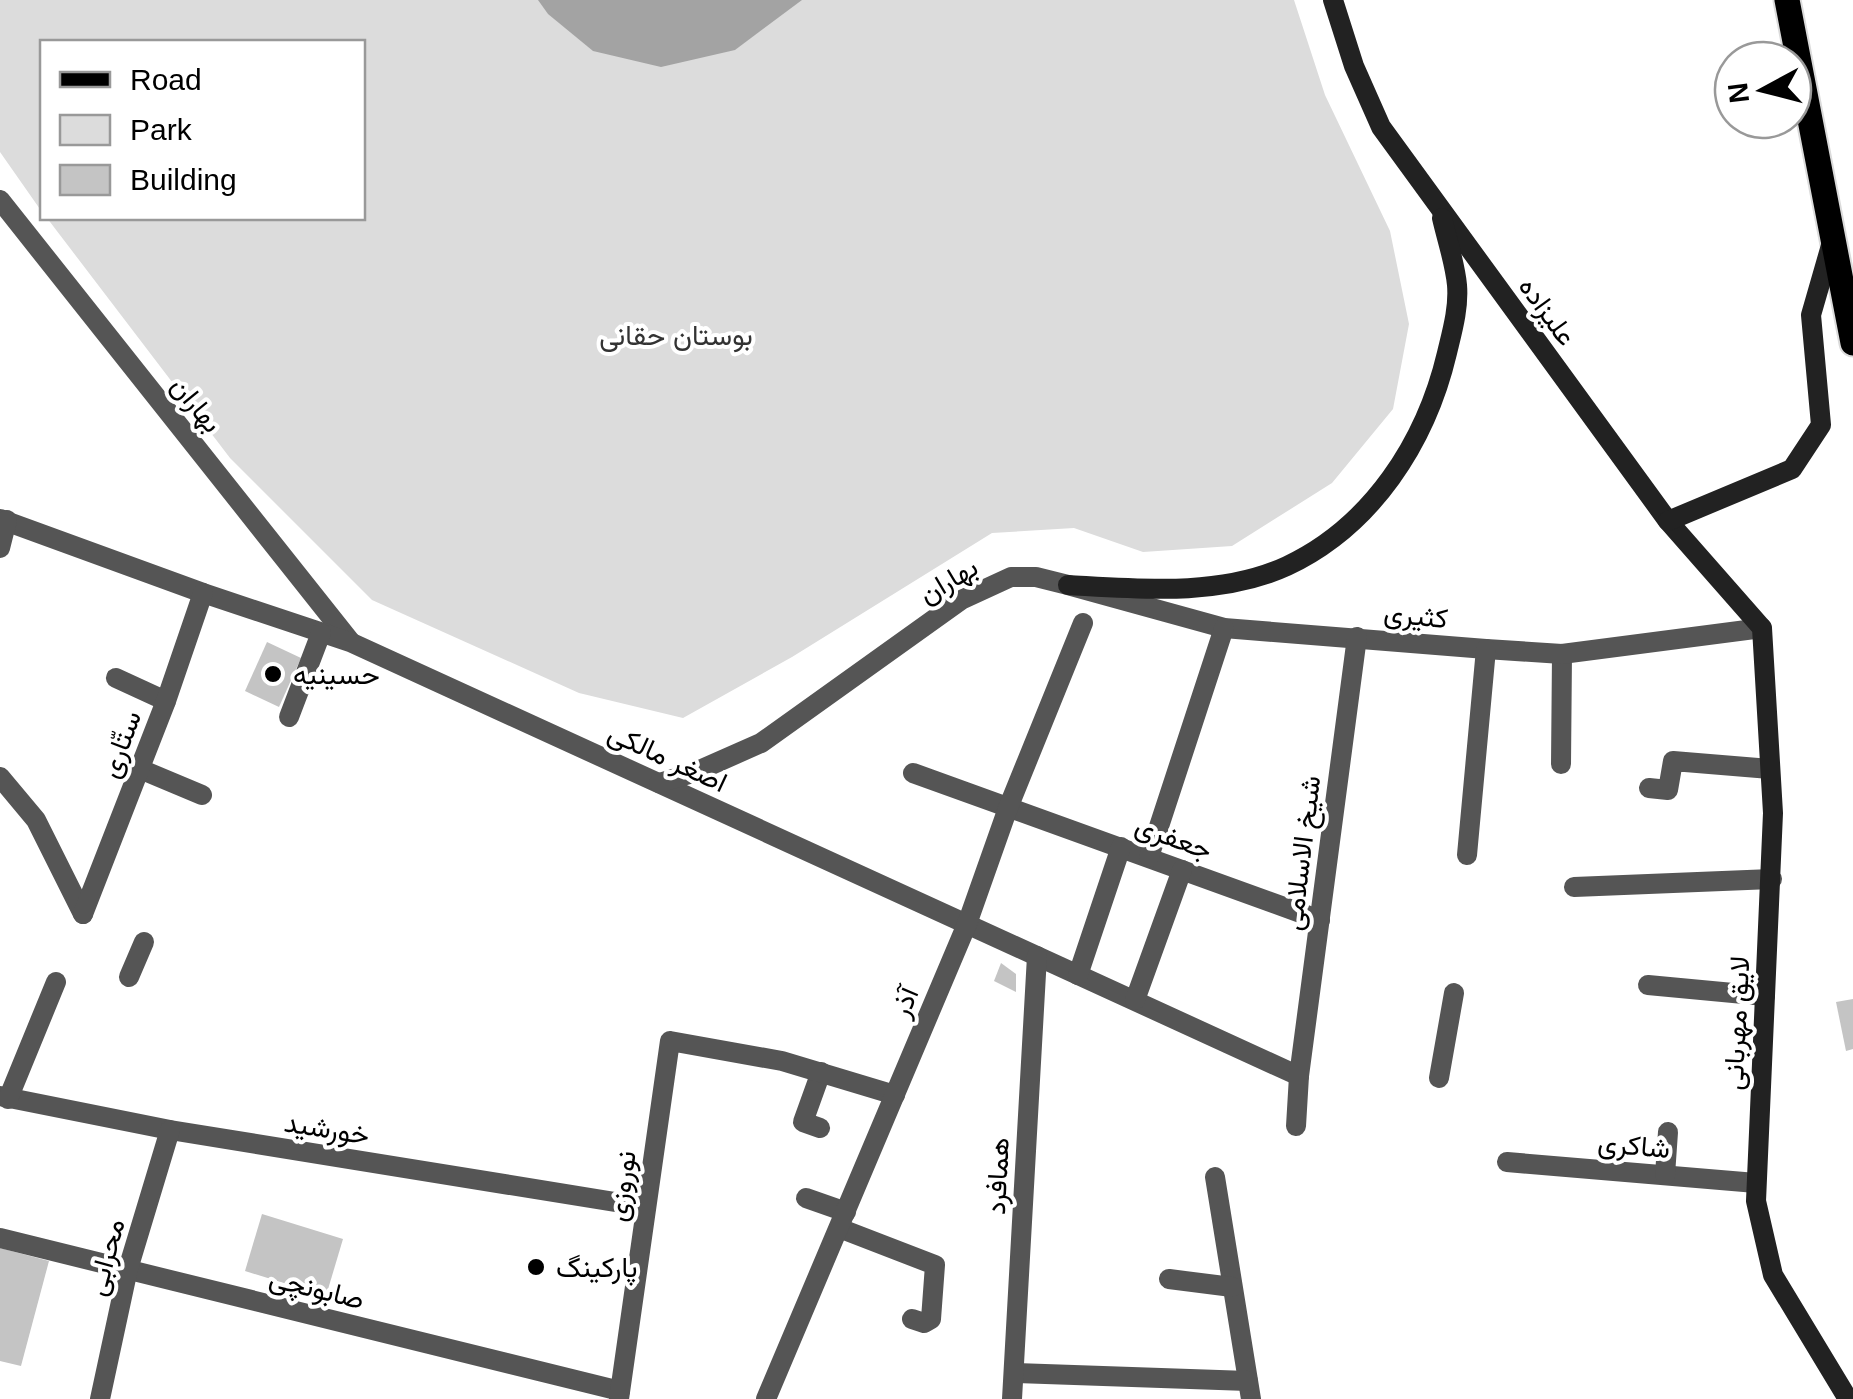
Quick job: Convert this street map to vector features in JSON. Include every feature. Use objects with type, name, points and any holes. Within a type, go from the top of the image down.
[{"type":"main road","points":[[1788,0],[1853,343]]},
{"type":"street","name":"علیزاده","points":[[1334,0],[1354,66],[1382,127],[1668,521],[1762,628]]},
{"type":"street","name":"بهاران","points":[[0,200],[350,642]]},
{"type":"street","points":[[1068,585],[1160,590],[1250,577],[1285,567],[1361,516],[1410,449],[1431,412],[1445,364],[1457,286],[1441,211]]},
{"type":"street","points":[[1668,521],[1792,469],[1821,425],[1812,314],[1833,238]]},
{"type":"street","points":[[0,548],[4,520]]},
{"type":"street","name":"اصغر مالکی","points":[[4,520],[202,593],[350,642],[1300,1076]]},
{"type":"street","name":"بهاران","points":[[658,782],[693,773],[761,743],[961,600],[988,586],[1011,576],[1068,585]]},
{"type":"street","name":"کثیری","points":[[1068,585],[1224,628],[1562,654],[1762,628]]},
{"type":"street","name":"ستّاری","points":[[0,777],[36,820],[82,914],[166,701],[202,593]]},
{"type":"street","name":"آذر","points":[[766,1399],[968,924],[1008,808],[1084,623]]},
{"type":"street","points":[[1149,857],[1224,628]]},
{"type":"street","name":"لایق مهربانی","points":[[1762,628],[1772,878],[1756,1201],[1773,1275],[1848,1399]]},
{"type":"street","points":[[290,717],[321,633]]},
{"type":"street","name":"شیخ الاسلامی","points":[[1296,1126],[1357,636]]},
{"type":"street","points":[[1467,855],[1486,649]]},
{"type":"street","points":[[1561,764],[1562,654]]},
{"type":"street","points":[[116,678],[166,701]]},
{"type":"street","points":[[1649,788],[1668,790],[1673,761],[1770,769]]},
{"type":"street","points":[[140,769],[202,796]]},
{"type":"street","points":[[913,773],[1008,808]]},
{"type":"street","name":"جعفری","points":[[1008,808],[1320,920]]},
{"type":"street","points":[[1078,975],[1120,847]]},
{"type":"street","points":[[1135,1000],[1182,870]]},
{"type":"street","points":[[1574,887],[1772,878]]},
{"type":"street","points":[[129,977],[144,942]]},
{"type":"street","name":"همافرد","points":[[1012,1399],[1037,956]]},
{"type":"street","points":[[4,1098],[56,982]]},
{"type":"street","points":[[1648,985],[1765,996]]},
{"type":"street","points":[[1439,1078],[1454,993]]},
{"type":"street","name":"نوروزی","points":[[619,1395],[670,1041],[821,1072]]},
{"type":"street","points":[[820,1128],[804,1122],[821,1072],[895,1095]]},
{"type":"street","name":"خورشید","points":[[4,1098],[170,1130],[646,1206]]},
{"type":"street","name":"محرابی","points":[[100,1399],[128,1270],[170,1130]]},
{"type":"street","points":[[1665,1176],[1668,1132]]},
{"type":"street","name":"شاکری","points":[[1507,1162],[1756,1183]]},
{"type":"street","points":[[1014,1373],[1249,1390],[1215,1177]]},
{"type":"street","points":[[806,1198],[935,1266],[931,1319],[924,1323],[912,1319]]},
{"type":"street","name":"صابونچی","points":[[0,1238],[619,1395]]},
{"type":"street","points":[[1169,1280],[1232,1288]]},
{"type":"green space","name":"بوستان حقانی","points":[[0,0],[1294,0],[1325,95],[1390,231],[1409,324],[1393,409],[1332,483],[1232,546],[1143,552],[1074,528],[992,533],[792,657],[683,718],[579,693],[372,600],[230,458],[49,220],[365,220],[365,40],[40,40],[40,209],[0,152]]},
{"type":"shaded area","points":[[538,0],[802,0],[735,50],[661,67],[593,51],[548,14]]},
{"type":"building","name":"حسینیه","points":[[267,642],[301,658],[279,707],[245,691]]},
{"type":"building","points":[[1001,963],[1016,974],[1016,992],[994,981]]},
{"type":"building","points":[[1853,999],[1853,1049],[1846,1051],[1836,1002]]},
{"type":"building","points":[[262,1214],[343,1239],[326,1296],[245,1271]]},
{"type":"building","points":[[0,1248],[49,1261],[21,1366],[0,1361]]},
{"type":"place","name":"حسینیه","points":[[273,674]]},
{"type":"place","name":"پارکینگ","points":[[536,1267]]}]
